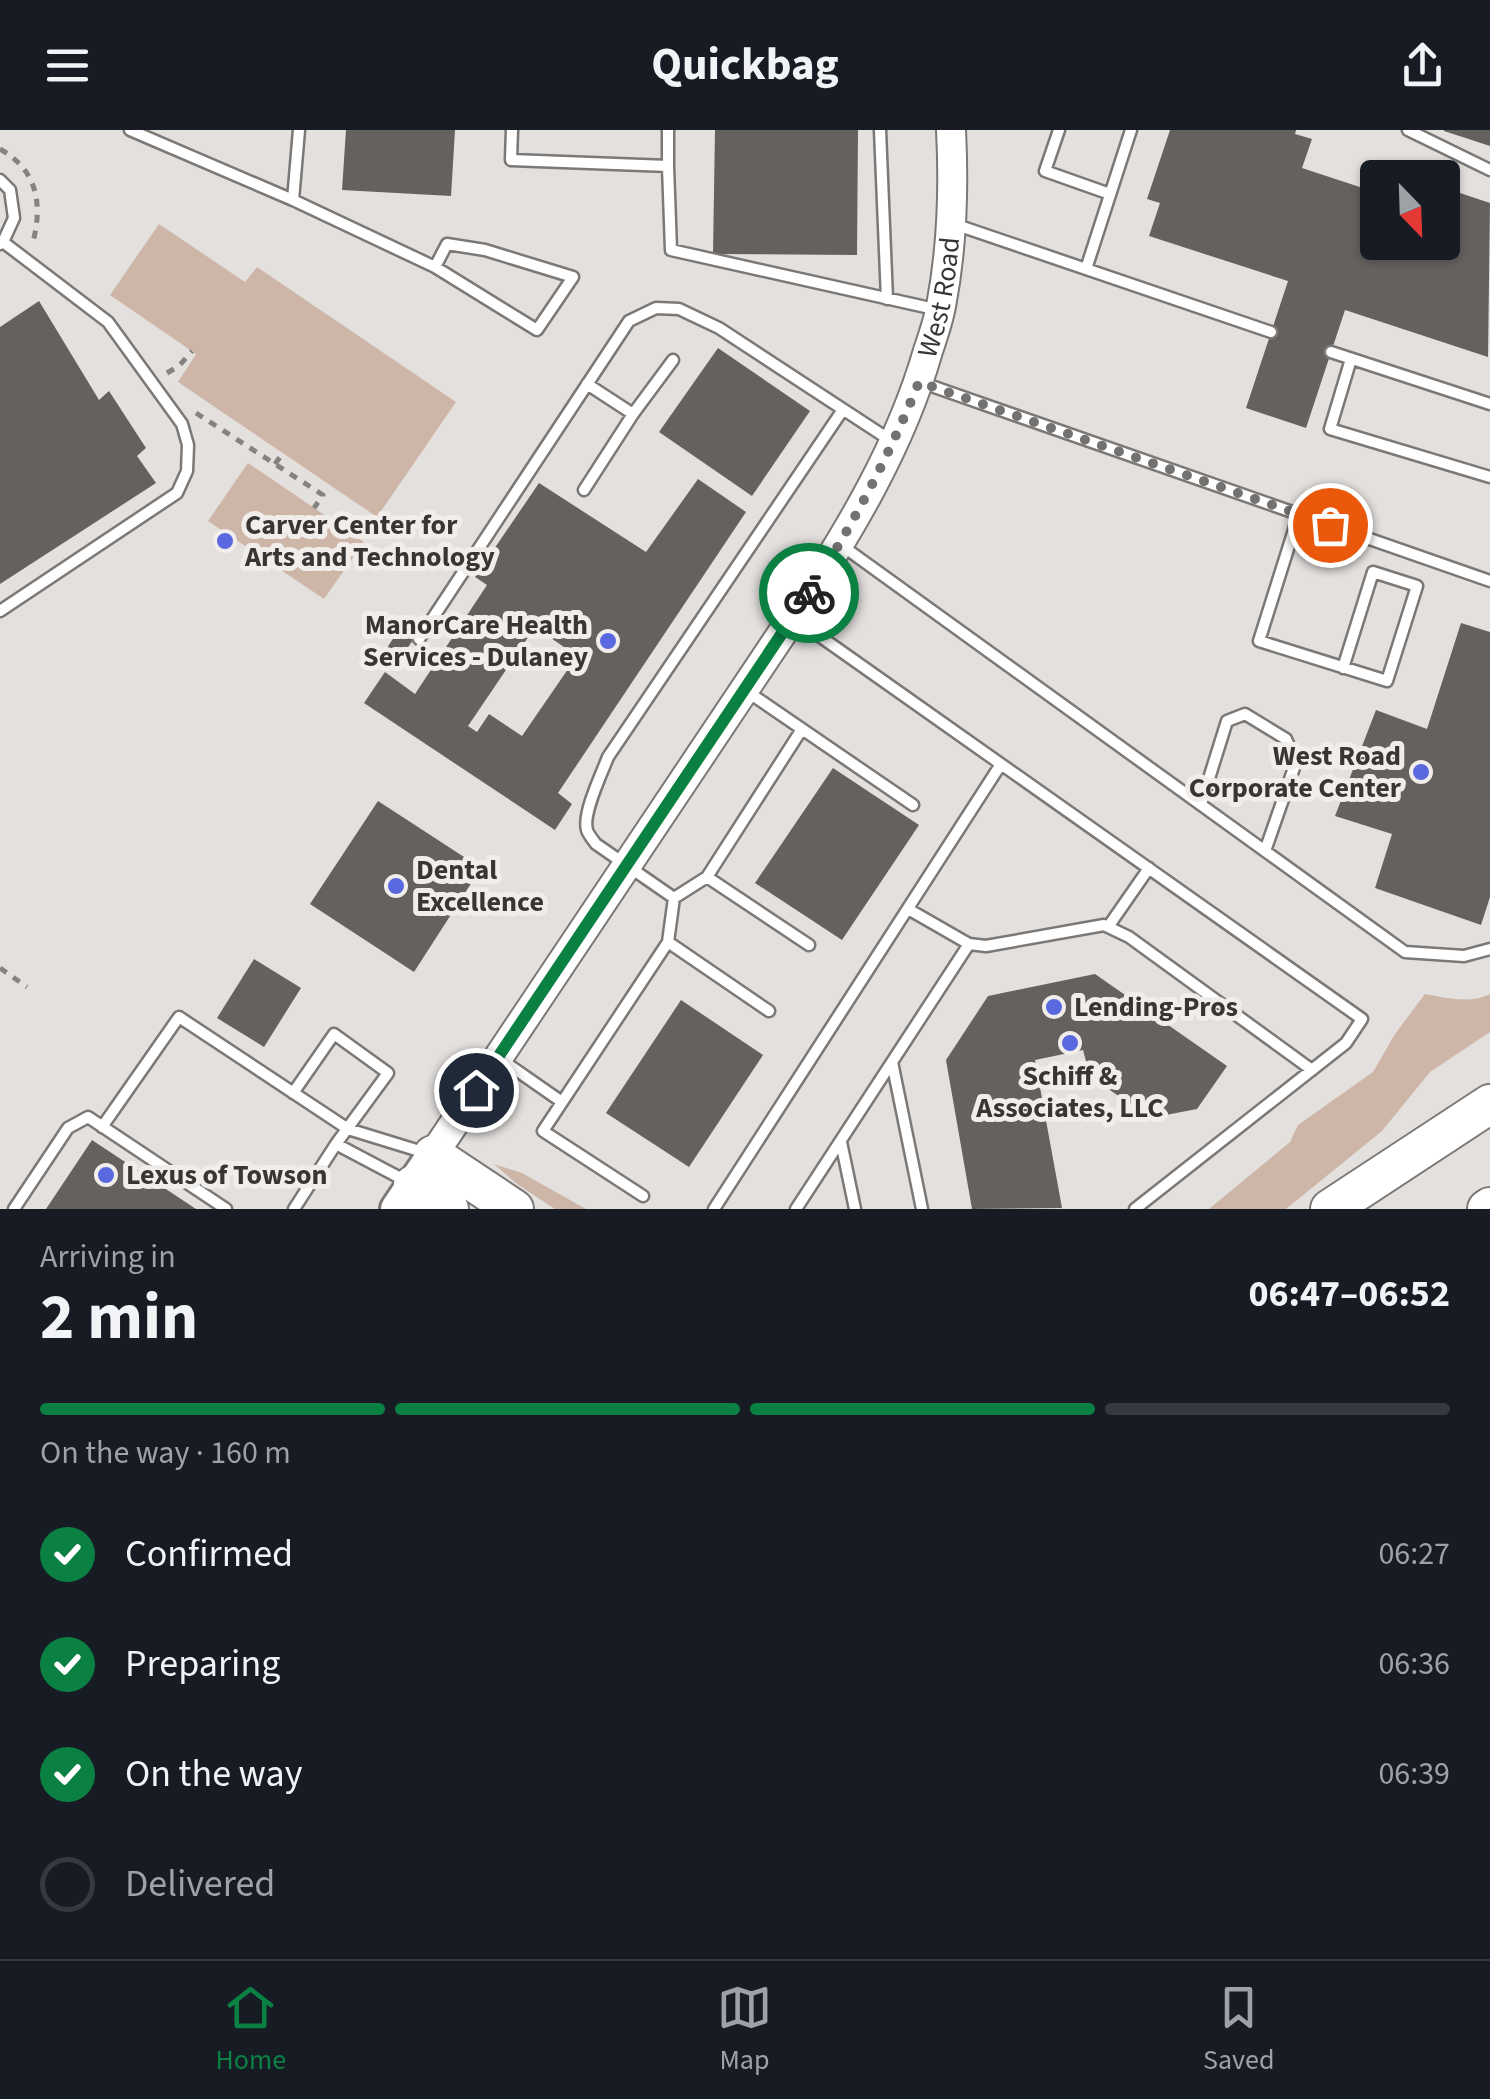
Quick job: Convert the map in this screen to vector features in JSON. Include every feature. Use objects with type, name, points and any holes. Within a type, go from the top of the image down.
[{"type":"highway","points":[[1330,1209],[1490,1104]]},
{"type":"highway","points":[[1371,1209],[1490,1122]]},
{"type":"highway","points":[[414,1183],[449,1209]]},
{"type":"highway","points":[[414,1183],[514,1209]]},
{"type":"street","name":"West Road","points":[[414,1183],[793,618],[840,545],[894,443],[919,382],[940,311],[950,223],[950,130]]},
{"type":"lane","points":[[130,130],[435,267],[537,330],[573,277],[485,250],[447,244],[435,267]]},
{"type":"lane","points":[[293,200],[299,130]]},
{"type":"lane","points":[[512,130],[511,160],[668,166]]},
{"type":"lane","points":[[668,130],[670,250],[940,311]]},
{"type":"lane","points":[[880,130],[887,299]]},
{"type":"lane","points":[[1059,130],[1044,171],[1110,194]]},
{"type":"lane","points":[[1086,269],[1131,130]]},
{"type":"lane","points":[[1408,130],[1490,170]]},
{"type":"lane","points":[[0,180],[10,190],[14,218],[2,243],[108,322],[182,424],[188,445],[187,471],[177,493],[0,611]]},
{"type":"lane","points":[[950,223],[1271,332]]},
{"type":"lane","points":[[419,639],[629,321],[656,308],[679,308],[718,328],[894,443]]},
{"type":"lane","points":[[1331,352],[1490,404]]},
{"type":"lane","points":[[1351,358],[1330,428],[1490,478]]},
{"type":"lane","points":[[584,490],[673,360]]},
{"type":"lane","points":[[919,382],[1490,581]]},
{"type":"lane","points":[[587,384],[634,414]]},
{"type":"lane","points":[[674,898],[596,844],[585,825],[594,792],[608,757],[842,411]]},
{"type":"lane","points":[[1298,514],[1259,641],[1343,668],[1387,681],[1417,586],[1373,572],[1343,668]]},
{"type":"lane","points":[[840,545],[1406,952],[1464,956],[1490,950]]},
{"type":"lane","points":[[793,618],[1362,1019],[1346,1043],[1135,1209]]},
{"type":"lane","points":[[744,690],[913,805]]},
{"type":"lane","points":[[1201,804],[1227,721],[1245,714],[1286,739],[1296,762],[1265,851]]},
{"type":"lane","points":[[642,1196],[543,1130],[668,942],[674,898],[707,877],[802,729]]},
{"type":"lane","points":[[714,1209],[1001,764]]},
{"type":"lane","points":[[1108,927],[1148,868]]},
{"type":"lane","points":[[707,877],[809,945]]},
{"type":"lane","points":[[908,909],[969,944],[986,946],[1104,925],[1129,936],[1312,1070]]},
{"type":"lane","points":[[668,942],[769,1012]]},
{"type":"lane","points":[[796,1209],[969,944]]},
{"type":"lane","points":[[102,1127],[179,1017],[348,1129],[414,1183]]},
{"type":"lane","points":[[292,1093],[334,1034],[388,1074],[294,1209]]},
{"type":"lane","points":[[498,1058],[562,1102]]},
{"type":"lane","points":[[892,1062],[922,1209]]},
{"type":"lane","points":[[14,1209],[68,1128],[88,1118],[226,1209]]},
{"type":"lane","points":[[840,1141],[855,1209]]},
{"type":"lane","points":[[336,1144],[414,1183]]},
{"type":"path","points":[[192,351],[155,388],[323,494],[314,508]]},
{"type":"path","points":[[275,464],[283,452]]},
{"type":"path","points":[[0,968],[27,988]]},
{"type":"shaded area","points":[[159,224],[245,282],[257,267],[456,402],[377,517],[178,382],[196,354],[110,295]]},
{"type":"shaded area","points":[[248,463],[364,542],[324,599],[208,521]]},
{"type":"shaded area","points":[[1425,994],[1467,999],[1490,994],[1490,1032],[1430,1072],[1382,1131],[1286,1209],[1209,1209],[1290,1142],[1298,1125],[1373,1072]]},
{"type":"shaded area","points":[[494,1164],[522,1173],[586,1209],[555,1209]]},
{"type":"building","points":[[346,130],[455,130],[451,196],[342,190]]},
{"type":"building","points":[[715,130],[858,130],[857,255],[713,254]]},
{"type":"building","points":[[1170,130],[1296,130],[1295,134],[1312,139],[1302,168],[1360,187],[1360,260],[1460,260],[1460,193],[1490,203],[1488,357],[1345,310],[1306,428],[1246,408],[1288,281],[1149,236],[1160,203],[1147,199]]},
{"type":"building","points":[[1444,130],[1490,130],[1490,146],[1444,131]]},
{"type":"building","points":[[39,301],[99,400],[109,391],[146,448],[137,456],[156,483],[0,584],[0,327]]},
{"type":"building","points":[[718,348],[810,411],[752,496],[659,432]]},
{"type":"building","name":"ManorCare Health Services - Dulaney","points":[[698,479],[746,512],[558,793],[572,804],[555,830],[364,703],[385,672],[415,694],[487,585],[475,577],[539,483],[646,552]],"holes":[[[535,627],[577,656],[522,736],[489,714],[477,732],[468,726]]]},
{"type":"building","name":"West Road Corporate Center","points":[[1461,623],[1490,632],[1490,897],[1481,925],[1375,888],[1392,834],[1335,816],[1376,710],[1427,729]]},
{"type":"building","points":[[401,626],[415,637],[396,665],[382,656]]},
{"type":"building","points":[[833,768],[919,825],[842,940],[755,883]]},
{"type":"building","name":"Dental Excellence","points":[[378,801],[481,868],[414,972],[310,904]]},
{"type":"building","points":[[254,959],[301,988],[264,1047],[217,1018]]},
{"type":"building","points":[[1095,974],[1227,1066],[1197,1109],[1150,1118],[1090,1076],[1083,1050],[1035,1060],[1062,1208],[972,1209],[946,1060],[988,996]]},
{"type":"building","points":[[681,1000],[763,1055],[689,1167],[606,1113]]},
{"type":"building","name":"Lexus of Towson","points":[[92,1140],[196,1209],[46,1209]]},
{"type":"way so far","points":[[809,593],[869,494],[919,382],[1330,525]]},
{"type":"place","name":"Carver Center for Arts and Technology","points":[[225,541]]},
{"type":"place","name":"ManorCare Health Services - Dulaney","points":[[608,641]]},
{"type":"place","name":"West Road Corporate Center","points":[[1421,772]]},
{"type":"place","name":"Dental Excellence","points":[[396,886]]},
{"type":"place","name":"Lending-Pros","points":[[1054,1007]]},
{"type":"place","name":"Schiff & Associates, LLC","points":[[1070,1043]]},
{"type":"place","name":"Lexus of Towson","points":[[106,1175]]},
{"type":"route","points":[[476,1090],[809,593]]}]
